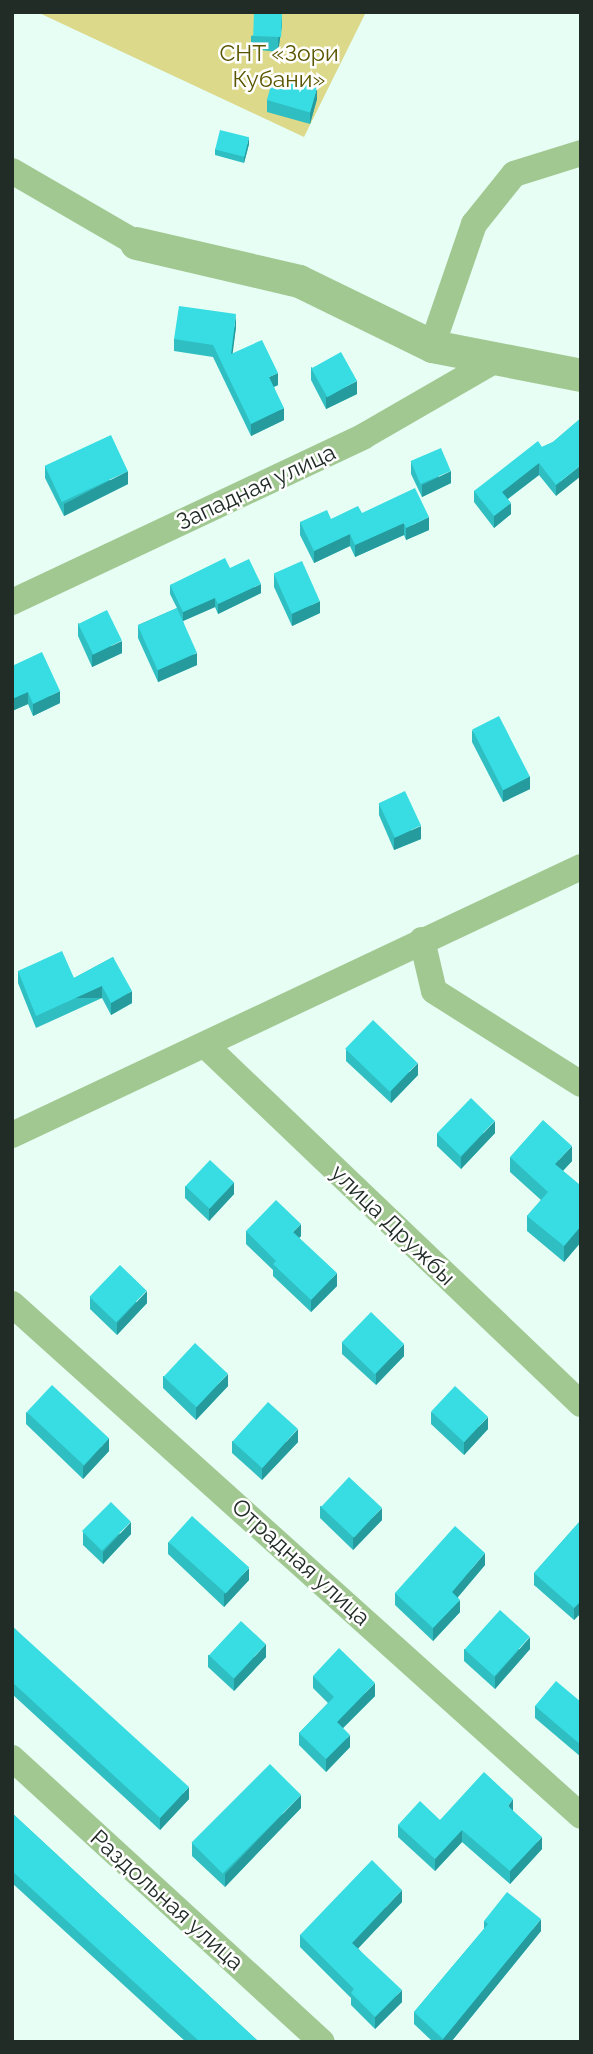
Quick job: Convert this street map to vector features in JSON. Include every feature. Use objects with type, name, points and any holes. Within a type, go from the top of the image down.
[{"type":"street","points":[[432,346],[474,224],[514,174],[581,153]]},
{"type":"street","points":[[12,171],[136,243],[299,281],[432,346],[494,361],[581,375]]},
{"type":"street","name":"Западная улица","points":[[12,602],[364,436],[494,361]]},
{"type":"street","points":[[12,1135],[581,867]]},
{"type":"street","points":[[422,940],[434,991],[581,1084]]},
{"type":"street","name":"улица Дружбы","points":[[205,1045],[581,1404]]},
{"type":"street","name":"Отрадная улица","points":[[15,1308],[581,1816]]},
{"type":"street","name":"Раздольная улица","points":[[12,1758],[322,2042]]},
{"type":"green space","name":"СНТ «Зори Кубани»","points":[[37,12],[366,12],[304,137]]},
{"type":"building","points":[[254,12],[282,13],[281,37],[253,36]]},
{"type":"building","points":[[274,75],[317,87],[310,112],[267,100]]},
{"type":"building","points":[[220,130],[249,137],[244,157],[215,149]]},
{"type":"building","points":[[179,306],[236,314],[231,354],[262,340],[278,373],[269,377],[284,408],[251,424],[213,345],[174,339]]},
{"type":"building","points":[[341,352],[357,381],[327,397],[311,368]]},
{"type":"building","points":[[581,418],[581,465],[556,485],[539,463],[502,492],[511,503],[494,516],[474,491],[538,441],[542,447],[553,442]]},
{"type":"building","points":[[111,435],[128,471],[62,502],[45,466]]},
{"type":"building","points":[[441,448],[451,471],[420,484],[411,461]]},
{"type":"building","points":[[415,488],[429,517],[406,528],[404,523],[355,545],[350,534],[314,551],[300,522],[327,510],[331,519],[358,506],[362,513]]},
{"type":"building","points":[[225,558],[230,568],[249,559],[261,584],[218,604],[215,598],[183,612],[170,585]]},
{"type":"building","points":[[302,561],[320,601],[292,614],[274,574]]},
{"type":"building","points":[[177,608],[197,653],[158,670],[138,625]]},
{"type":"building","points":[[107,610],[122,641],[93,655],[78,624]]},
{"type":"building","points":[[42,652],[60,691],[33,704],[28,692],[12,699],[12,666]]},
{"type":"building","points":[[499,716],[530,777],[503,790],[472,730]]},
{"type":"building","points":[[405,791],[421,825],[395,838],[379,803]]},
{"type":"building","points":[[62,951],[74,978],[113,957],[132,991],[111,1003],[102,986],[36,1016],[18,971]]},
{"type":"building","points":[[373,1020],[418,1063],[390,1092],[345,1049]]},
{"type":"building","points":[[471,1098],[495,1121],[461,1156],[437,1133]]},
{"type":"building","points":[[543,1120],[572,1146],[555,1164],[581,1186],[581,1226],[564,1246],[527,1216],[548,1192],[510,1157]]},
{"type":"building","points":[[210,1160],[234,1183],[210,1209],[185,1186]]},
{"type":"building","points":[[276,1200],[301,1224],[293,1232],[337,1273],[311,1300],[273,1264],[276,1261],[246,1231]]},
{"type":"building","points":[[120,1265],[147,1291],[116,1322],[89,1297]]},
{"type":"building","points":[[371,1312],[404,1344],[375,1374],[342,1342]]},
{"type":"building","points":[[195,1343],[228,1374],[197,1407],[164,1377]]},
{"type":"building","points":[[52,1385],[109,1438],[84,1465],[27,1412]]},
{"type":"building","points":[[455,1386],[488,1417],[464,1442],[431,1412]]},
{"type":"building","points":[[268,1402],[298,1429],[262,1468],[233,1441]]},
{"type":"building","points":[[349,1477],[382,1508],[354,1538],[321,1507]]},
{"type":"building","points":[[111,1502],[131,1522],[102,1551],[82,1531]]},
{"type":"building","points":[[192,1516],[249,1568],[226,1594],[169,1542]]},
{"type":"building","points":[[581,1520],[581,1601],[574,1608],[534,1573]]},
{"type":"building","points":[[455,1526],[485,1553],[452,1592],[460,1600],[433,1628],[395,1593]]},
{"type":"building","points":[[500,1610],[530,1637],[494,1676],[465,1649]]},
{"type":"building","points":[[241,1621],[266,1644],[234,1679],[209,1655]]},
{"type":"building","points":[[12,1626],[189,1787],[160,1818],[12,1682]]},
{"type":"building","points":[[339,1648],[375,1683],[337,1722],[350,1735],[326,1759],[299,1733],[334,1697],[313,1676]]},
{"type":"building","points":[[556,1681],[581,1702],[581,1745],[535,1706]]},
{"type":"building","points":[[270,1764],[301,1795],[223,1874],[192,1842]]},
{"type":"building","points":[[484,1772],[513,1799],[508,1806],[542,1837],[510,1871],[462,1830],[435,1859],[398,1825],[420,1801],[440,1820]]},
{"type":"building","points":[[12,1813],[259,2042],[200,2042],[12,1871]]},
{"type":"building","points":[[372,1860],[402,1890],[352,1943],[402,1990],[375,2017],[351,1993],[354,1989],[300,1935]]},
{"type":"building","points":[[507,1892],[541,1919],[443,2039],[414,2012],[488,1924],[484,1921]]}]
